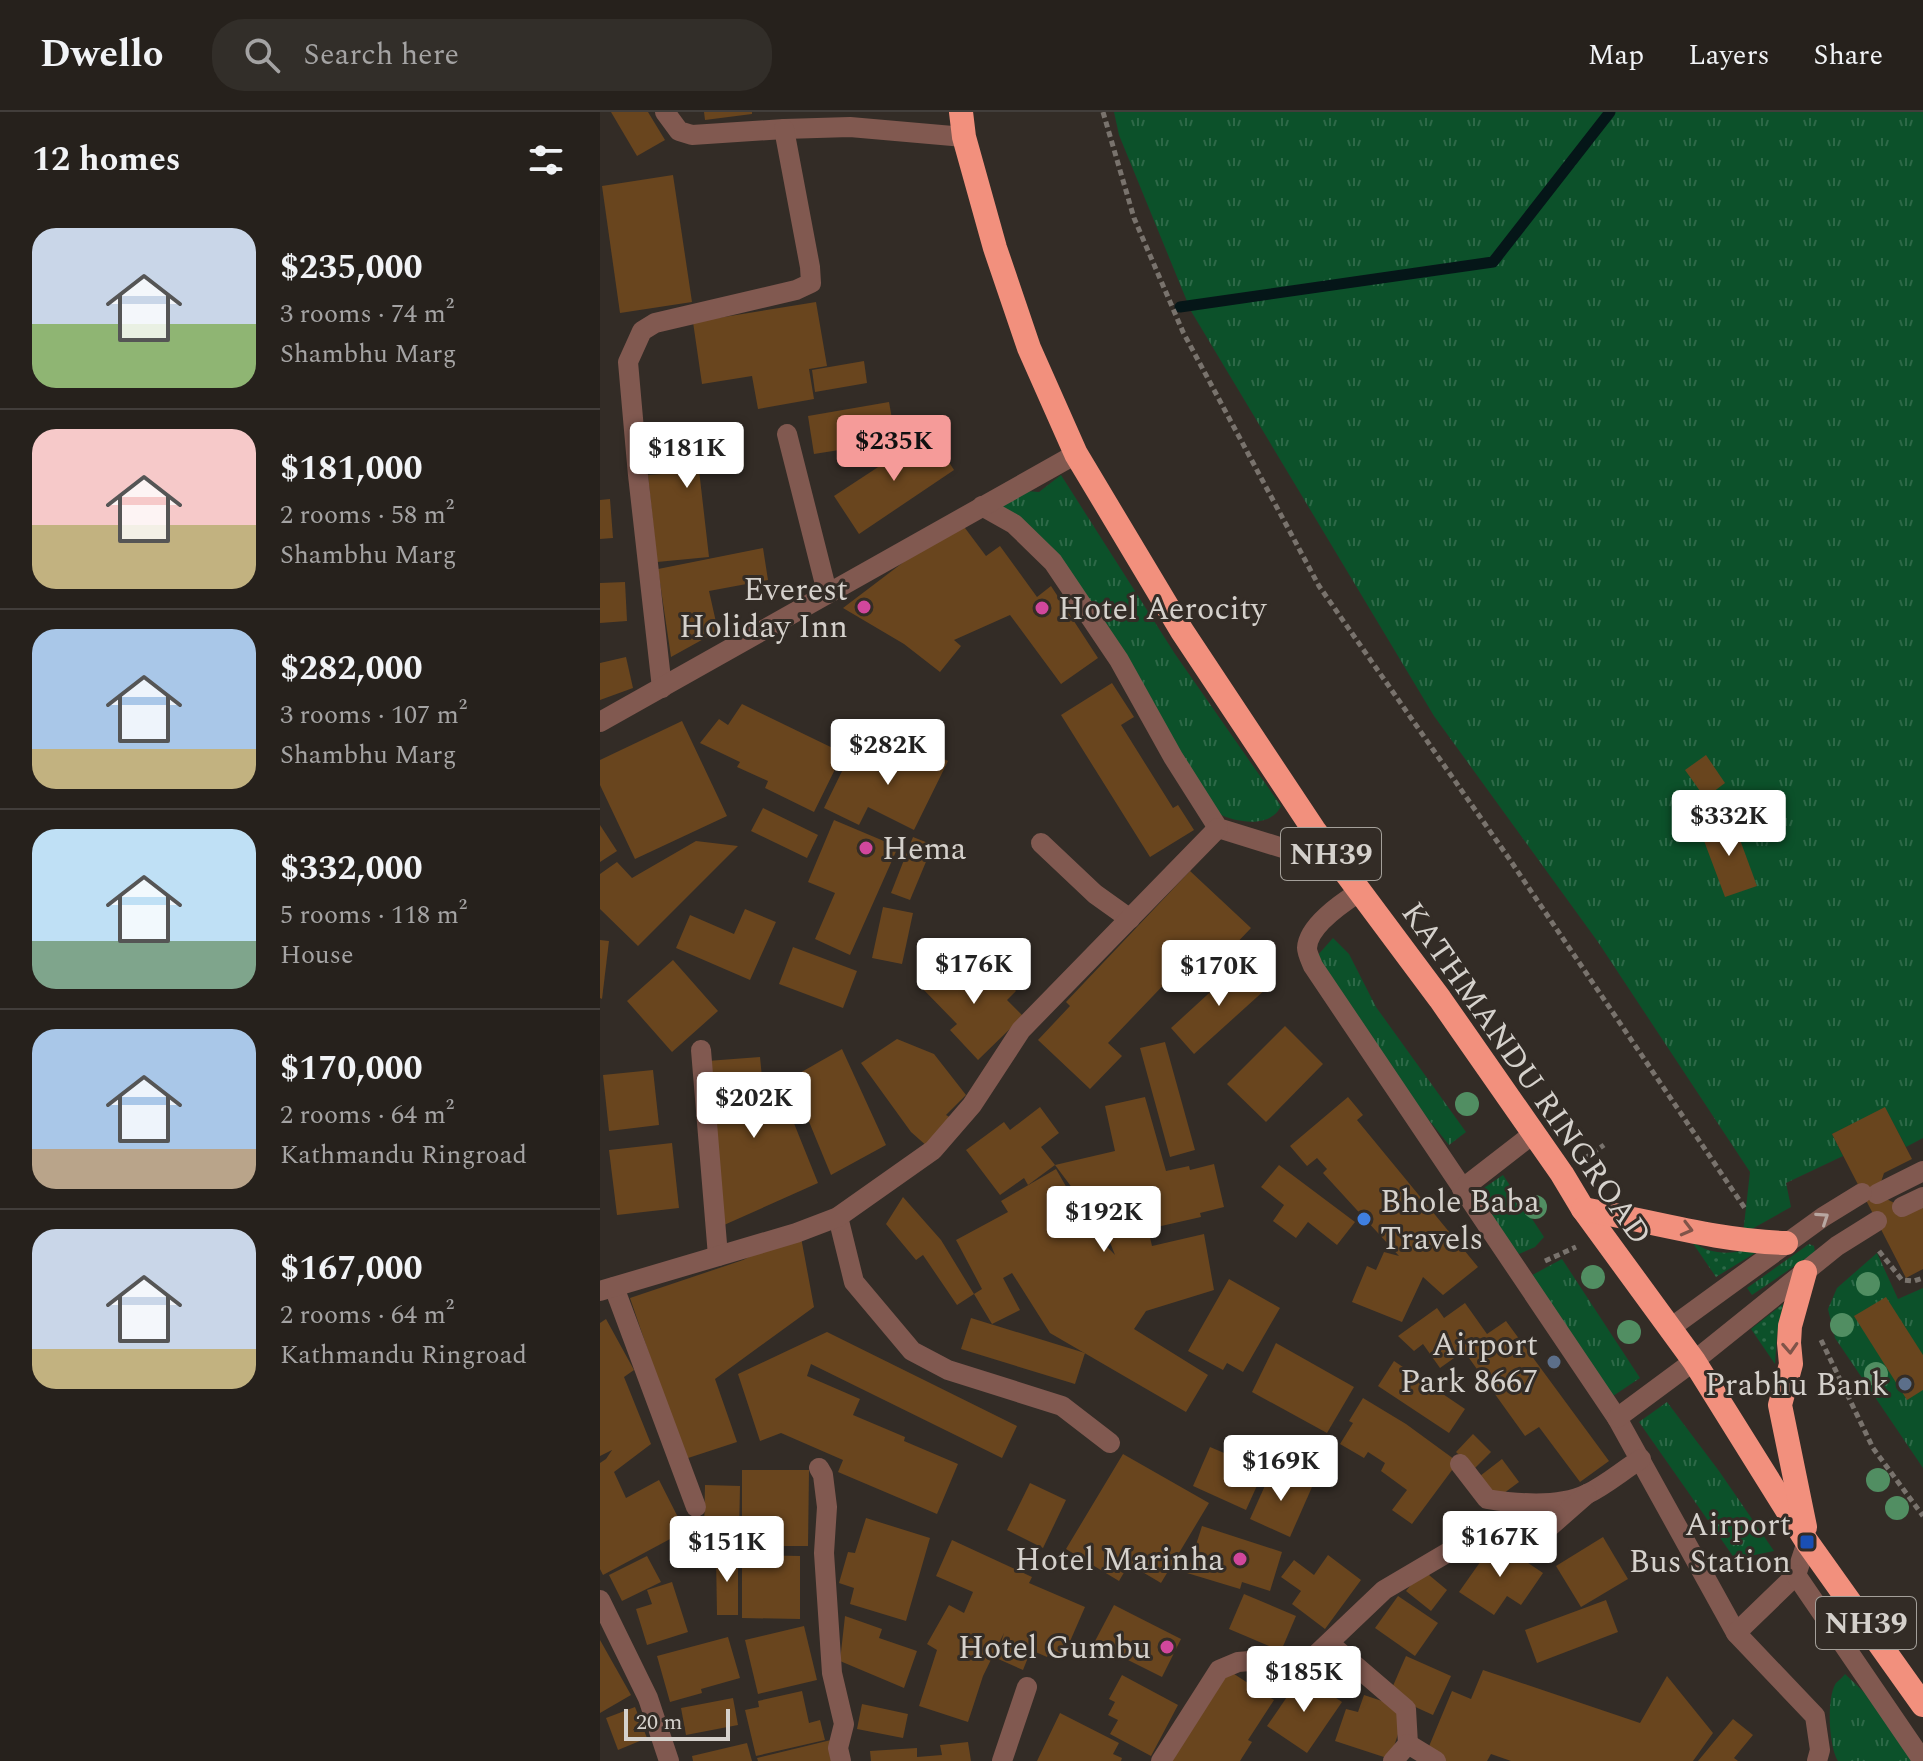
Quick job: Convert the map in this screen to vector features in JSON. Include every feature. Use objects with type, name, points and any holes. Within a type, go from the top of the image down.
[{"type":"highway","name":"KATHMANDU RINGROAD","points":[[961,112],[964,137],[995,248],[1029,348],[1076,454],[1182,631],[1314,830],[1440,999],[1583,1209],[1694,1361],[1807,1542],[1923,1705]]},
{"type":"highway","points":[[1583,1209],[1680,1227],[1722,1239],[1786,1243]]},
{"type":"highway","points":[[1805,1272],[1790,1326],[1791,1364],[1780,1405],[1807,1542]]},
{"type":"street","points":[[665,112],[679,131],[692,135],[850,127],[964,137]]},
{"type":"street","points":[[662,688],[628,362],[642,331],[655,323],[796,290],[811,283],[784,129]]},
{"type":"street","points":[[787,434],[827,592]]},
{"type":"street","points":[[600,722],[1076,454]]},
{"type":"street","points":[[982,506],[1014,524],[1053,562],[1119,660],[1173,757],[1218,828],[1286,849],[1314,830]]},
{"type":"street","points":[[696,1507],[607,1289],[796,1233],[838,1217],[933,1150],[972,1105],[1021,1030],[1218,828]]},
{"type":"street","points":[[1041,843],[1095,894],[1130,919]]},
{"type":"street","points":[[1359,892],[1334,908],[1312,934],[1307,948],[1313,966],[1617,1418],[1736,1633],[1815,1716],[1821,1757]]},
{"type":"street","points":[[701,1050],[718,1256]]},
{"type":"street","points":[[1462,1189],[1533,1134]]},
{"type":"street","points":[[1669,1329],[1823,1217],[1923,1171]]},
{"type":"street","points":[[1902,1207],[1923,1197]]},
{"type":"street","points":[[838,1217],[854,1282],[912,1351],[948,1370],[1062,1406],[1110,1443]]},
{"type":"street","points":[[1617,1418],[1694,1361],[1837,1246],[1877,1221]]},
{"type":"street","points":[[1161,1761],[1219,1670],[1250,1661],[1288,1673],[1300,1670],[1384,1590],[1486,1530],[1538,1537],[1587,1494],[1641,1459]]},
{"type":"street","points":[[1460,1464],[1487,1499],[1534,1503],[1565,1501],[1587,1494]]},
{"type":"street","points":[[819,1468],[823,1475],[827,1507],[824,1553],[832,1673],[844,1724],[838,1748],[841,1761]]},
{"type":"street","points":[[1736,1633],[1796,1575],[1807,1542]]},
{"type":"street","points":[[1796,1575],[1923,1761]]},
{"type":"street","points":[[600,1600],[648,1698],[669,1761]]},
{"type":"street","points":[[1329,1643],[1406,1709],[1408,1744],[1393,1761]]},
{"type":"street","points":[[1002,1761],[1027,1687]]},
{"type":"street","points":[[1408,1744],[1436,1761]]},
{"type":"path","points":[[1103,112],[1134,218],[1183,332],[1319,586],[1508,857],[1754,1222],[1786,1243]]},
{"type":"path","points":[[1519,1274],[1602,1234]]},
{"type":"path","points":[[1877,1249],[1902,1280],[1923,1278]]},
{"type":"path","points":[[1816,1329],[1832,1368],[1873,1448],[1923,1516]]},
{"type":"green space","points":[[1114,112],[1923,112],[1923,1138],[1906,1147],[1885,1108],[1832,1134],[1843,1156],[1786,1183],[1791,1207],[1743,1234],[1750,1172],[1598,942],[1434,716],[1191,311],[1119,135]]},
{"type":"green space","points":[[1061,475],[1175,654],[1281,806],[1270,818],[1253,822],[1219,814],[1107,635],[992,503],[1026,491],[1039,492]]},
{"type":"green space","points":[[1333,938],[1349,954],[1376,1007],[1466,1132],[1449,1145],[1372,1049],[1317,956]]},
{"type":"green space","points":[[1503,1175],[1544,1237],[1535,1247],[1519,1254],[1475,1200],[1478,1192]]},
{"type":"green space","points":[[1692,1242],[1716,1252],[1740,1251],[1757,1246],[1760,1250],[1716,1277]]},
{"type":"green space","points":[[1809,1244],[1814,1246],[1815,1252],[1752,1295],[1747,1288]]},
{"type":"green space","points":[[1877,1253],[1898,1299],[1923,1288],[1923,1468],[1835,1338],[1828,1309],[1837,1288]]},
{"type":"green space","points":[[1562,1259],[1640,1378],[1604,1402],[1523,1280]]},
{"type":"green space","points":[[1783,1304],[1777,1335],[1775,1364],[1751,1329]]},
{"type":"green space","points":[[1667,1402],[1774,1551],[1735,1559],[1639,1422]]},
{"type":"green space","points":[[1845,1674],[1868,1696],[1913,1761],[1838,1761],[1832,1745],[1830,1711],[1833,1690]]},
{"type":"building","points":[[611,112],[648,112],[665,140],[637,156]]},
{"type":"building","points":[[704,112],[752,112],[752,114],[705,120]]},
{"type":"building","points":[[673,175],[692,302],[620,313],[602,186]]},
{"type":"building","points":[[816,302],[827,366],[809,369],[814,399],[758,409],[752,376],[702,384],[693,322]]},
{"type":"building","points":[[864,361],[867,383],[815,392],[812,370]]},
{"type":"building","points":[[889,402],[896,441],[814,454],[808,416]]},
{"type":"building","points":[[739,429],[744,465],[699,470],[709,557],[657,562],[648,475],[662,474],[658,437]]},
{"type":"building","points":[[930,433],[954,470],[859,534],[834,496]]},
{"type":"building","points":[[610,499],[613,538],[600,539],[600,500]]},
{"type":"building","points":[[959,520],[986,556],[1000,546],[1037,597],[1051,586],[1098,658],[1061,684],[1010,615],[954,640],[961,646],[940,672],[904,644],[843,608]]},
{"type":"building","points":[[763,548],[768,580],[709,591],[718,631],[671,657],[658,569]]},
{"type":"building","points":[[625,582],[627,621],[600,623],[600,583]]},
{"type":"building","points":[[626,657],[633,688],[600,700],[600,663]]},
{"type":"building","points":[[1112,683],[1134,717],[1121,725],[1173,808],[1178,805],[1194,830],[1150,857],[1061,715]]},
{"type":"building","points":[[742,704],[843,753],[814,812],[765,788],[768,781],[737,767],[740,762],[700,743],[719,719],[728,725]]},
{"type":"building","points":[[682,721],[727,816],[635,859],[600,785],[600,760]]},
{"type":"building","points":[[901,739],[948,761],[914,830],[868,807],[859,825],[824,808],[849,757],[884,774]]},
{"type":"building","points":[[1706,755],[1725,783],[1705,798],[1685,770]]},
{"type":"building","points":[[763,808],[818,835],[807,858],[751,831]]},
{"type":"building","points":[[1732,818],[1757,886],[1725,897],[1700,830]]},
{"type":"building","points":[[834,820],[898,847],[850,955],[815,939],[835,893],[808,882]]},
{"type":"building","points":[[600,825],[617,851],[600,862]]},
{"type":"building","points":[[913,837],[933,845],[910,900],[891,893]]},
{"type":"building","points":[[696,841],[738,846],[638,946],[600,909],[600,874],[617,862],[632,878]]},
{"type":"building","points":[[1190,871],[1251,928],[1191,991],[1174,974],[1108,1043],[1122,1056],[1090,1089],[1038,1040],[1070,1006],[1066,1002]]},
{"type":"building","points":[[883,907],[913,913],[902,964],[872,958]]},
{"type":"building","points":[[745,909],[776,922],[750,980],[676,948],[690,915],[734,934]]},
{"type":"building","points":[[600,940],[609,941],[602,999],[600,998]]},
{"type":"building","points":[[793,947],[857,971],[843,1008],[779,984]]},
{"type":"building","points":[[673,960],[718,1011],[672,1052],[627,1001]]},
{"type":"building","points":[[1243,962],[1267,988],[1194,1054],[1171,1028]]},
{"type":"building","points":[[924,968],[1002,975],[1016,991],[1007,1000],[1023,1016],[978,1060],[950,1030],[957,1024],[922,988]]},
{"type":"building","points":[[1285,1026],[1323,1064],[1266,1122],[1227,1084]]},
{"type":"building","points":[[897,1039],[934,1054],[966,1095],[946,1115],[953,1119],[928,1147],[911,1132],[861,1063]]},
{"type":"building","points":[[1165,1042],[1195,1150],[1170,1157],[1140,1048]]},
{"type":"building","points":[[842,1049],[886,1145],[831,1175],[791,1078]]},
{"type":"building","points":[[760,1057],[763,1088],[785,1101],[818,1183],[724,1225],[707,1061]]},
{"type":"building","points":[[653,1070],[659,1125],[609,1131],[603,1075]]},
{"type":"building","points":[[1145,1097],[1166,1171],[1189,1166],[1190,1170],[1214,1164],[1224,1207],[1200,1213],[1201,1217],[1148,1229],[1152,1246],[1204,1234],[1214,1290],[1146,1311],[1134,1329],[1208,1375],[1186,1412],[1050,1333],[1012,1273],[1003,1278],[1020,1310],[992,1324],[974,1294],[982,1289],[956,1240],[1008,1212],[1001,1201],[1056,1169],[1091,1230],[1115,1255],[1088,1187],[1079,1197],[1055,1165],[1115,1151],[1105,1106]]},
{"type":"building","points":[[1348,1097],[1363,1115],[1357,1120],[1478,1267],[1443,1295],[1423,1277],[1402,1322],[1352,1302],[1367,1266],[1376,1270],[1384,1252],[1399,1256],[1323,1173],[1327,1169],[1317,1158],[1307,1166],[1290,1146]]},
{"type":"building","points":[[1040,1107],[1059,1133],[1041,1147],[1055,1165],[1028,1185],[1024,1178],[1000,1195],[966,1150],[1004,1122],[1010,1130]]},
{"type":"building","points":[[1885,1107],[1912,1159],[1884,1173],[1877,1194],[1902,1207],[1923,1207],[1923,1269],[1906,1278],[1832,1134]]},
{"type":"building","points":[[672,1143],[679,1208],[617,1215],[609,1150]]},
{"type":"building","points":[[1279,1165],[1355,1222],[1337,1245],[1308,1222],[1296,1238],[1273,1221],[1284,1205],[1261,1187]]},
{"type":"building","points":[[903,1197],[941,1240],[974,1294],[957,1305],[923,1255],[916,1260],[886,1224]]},
{"type":"building","points":[[800,1232],[814,1307],[715,1379],[737,1442],[685,1459],[630,1298],[743,1260]]},
{"type":"building","points":[[1229,1279],[1280,1308],[1243,1372],[1227,1363],[1223,1370],[1188,1351]]},
{"type":"building","points":[[1886,1297],[1923,1355],[1923,1390],[1907,1400],[1854,1316]]},
{"type":"building","points":[[1465,1303],[1487,1334],[1506,1321],[1609,1461],[1580,1482],[1539,1427],[1525,1436],[1464,1351],[1440,1368],[1423,1344],[1414,1351],[1398,1336],[1437,1308],[1444,1318]]},
{"type":"building","points":[[971,1318],[1085,1353],[1075,1384],[961,1349]]},
{"type":"building","points":[[606,1319],[634,1370],[624,1377],[651,1444],[614,1472],[626,1498],[659,1480],[685,1531],[603,1575],[600,1569],[600,1463],[612,1450],[600,1456],[600,1323]]},
{"type":"building","points":[[827,1332],[1017,1426],[1002,1458],[811,1364],[807,1376],[860,1399],[853,1415],[958,1464],[937,1514],[838,1472],[843,1460],[781,1433],[760,1441],[738,1374]]},
{"type":"building","points":[[1276,1343],[1354,1387],[1327,1433],[1252,1392]]},
{"type":"building","points":[[1394,1361],[1465,1409],[1449,1433],[1378,1386]]},
{"type":"building","points":[[1363,1398],[1406,1424],[1458,1462],[1412,1524],[1392,1510],[1407,1490],[1381,1471],[1385,1463],[1368,1452],[1364,1458],[1340,1444]]},
{"type":"building","points":[[1473,1434],[1491,1452],[1474,1469],[1456,1452]]},
{"type":"building","points":[[1210,1447],[1264,1470],[1246,1510],[1193,1486]]},
{"type":"building","points":[[1123,1454],[1209,1503],[1161,1583],[1129,1564],[1119,1581],[1066,1549]]},
{"type":"building","points":[[1502,1459],[1519,1482],[1496,1499],[1480,1476]]},
{"type":"building","points":[[742,1470],[809,1470],[808,1546],[742,1546]]},
{"type":"building","points":[[1272,1470],[1312,1487],[1290,1537],[1250,1519]]},
{"type":"building","points":[[1030,1483],[1066,1500],[1043,1548],[1007,1530]]},
{"type":"building","points":[[705,1485],[740,1486],[739,1535],[704,1535]]},
{"type":"building","points":[[866,1518],[930,1538],[906,1621],[850,1604],[854,1588],[839,1583],[848,1552],[855,1553]]},
{"type":"building","points":[[1202,1526],[1282,1552],[1270,1591],[1242,1582],[1240,1589],[1187,1573]]},
{"type":"building","points":[[1603,1537],[1628,1579],[1581,1607],[1556,1566]]},
{"type":"building","points":[[952,1540],[1032,1577],[1029,1583],[1085,1607],[1064,1655],[1051,1649],[1047,1657],[1031,1650],[1023,1670],[996,1658],[1004,1633],[983,1676],[968,1722],[919,1706],[937,1650],[927,1644],[949,1605],[964,1613],[973,1592],[936,1576]]},
{"type":"building","points":[[1495,1541],[1543,1573],[1521,1605],[1507,1596],[1494,1615],[1459,1592]]},
{"type":"building","points":[[738,1553],[738,1615],[717,1615],[716,1554]]},
{"type":"building","points":[[742,1555],[800,1556],[800,1619],[742,1618]]},
{"type":"building","points":[[1328,1555],[1361,1580],[1325,1629],[1292,1604],[1301,1591],[1281,1577],[1294,1560],[1314,1575]]},
{"type":"building","points":[[647,1556],[661,1582],[622,1601],[609,1575]]},
{"type":"building","points":[[1423,1570],[1447,1590],[1431,1611],[1406,1591]]},
{"type":"building","points":[[672,1582],[688,1632],[647,1645],[636,1609],[652,1604],[647,1590]]},
{"type":"building","points":[[1244,1594],[1296,1616],[1281,1651],[1229,1629]]},
{"type":"building","points":[[1398,1596],[1438,1623],[1415,1656],[1375,1628]]},
{"type":"building","points":[[1606,1600],[1618,1632],[1537,1663],[1525,1630]]},
{"type":"building","points":[[1114,1605],[1181,1639],[1162,1677],[1094,1643]]},
{"type":"building","points":[[845,1616],[882,1629],[879,1638],[917,1651],[904,1688],[840,1661]]},
{"type":"building","points":[[804,1626],[817,1680],[758,1694],[745,1640]]},
{"type":"building","points":[[728,1637],[740,1678],[670,1702],[657,1656]]},
{"type":"building","points":[[600,1640],[631,1695],[600,1713]]},
{"type":"building","points":[[1406,1656],[1451,1676],[1433,1715],[1389,1695]]},
{"type":"building","points":[[1228,1670],[1274,1700],[1248,1740],[1252,1742],[1240,1761],[1171,1761]]},
{"type":"building","points":[[1483,1670],[1640,1723],[1667,1676],[1713,1733],[1693,1761],[1511,1761],[1491,1754],[1487,1761],[1437,1761],[1425,1756],[1452,1691],[1471,1699]]},
{"type":"building","points":[[1122,1675],[1178,1705],[1151,1756],[1110,1734],[1118,1720],[1108,1715],[1115,1702],[1109,1699]]},
{"type":"building","points":[[1302,1675],[1342,1702],[1307,1753],[1267,1726]]},
{"type":"building","points":[[802,1691],[809,1723],[820,1720],[825,1740],[756,1756],[745,1710],[759,1707],[758,1701]]},
{"type":"building","points":[[1364,1695],[1406,1709],[1390,1759],[1335,1741],[1346,1709],[1358,1712]]},
{"type":"building","points":[[733,1698],[738,1725],[686,1735],[681,1708]]},
{"type":"building","points":[[862,1704],[908,1714],[903,1738],[857,1729]]},
{"type":"building","points":[[635,1707],[647,1738],[618,1750],[606,1718]]},
{"type":"building","points":[[1060,1713],[1119,1743],[1113,1754],[1122,1758],[1121,1761],[1037,1761]]},
{"type":"building","points":[[1733,1719],[1753,1735],[1734,1758],[1738,1761],[1698,1761]]},
{"type":"building","points":[[831,1740],[836,1761],[758,1761],[757,1758]]},
{"type":"building","points":[[968,1742],[971,1761],[871,1761],[870,1751],[917,1748],[917,1757],[942,1755],[940,1745]]},
{"type":"building","points":[[747,1743],[752,1761],[693,1761],[692,1756]]},
{"type":"waterway","points":[[1180,307],[1493,262],[1610,112]]},
{"type":"place","name":"Everest Holiday Inn","points":[[864,607]]},
{"type":"place","name":"Hotel Aerocity","points":[[1042,608]]},
{"type":"place","name":"Hema","points":[[866,848]]},
{"type":"place","name":"Bhole Baba Travels","points":[[1364,1219]]},
{"type":"place","name":"Airport Park 8667","points":[[1554,1362]]},
{"type":"place","name":"Prabhu Bank","points":[[1905,1384]]},
{"type":"place","name":"Airport Bus Station","points":[[1807,1542]]},
{"type":"place","name":"Hotel Marinha","points":[[1240,1559]]},
{"type":"place","name":"Hotel Gumbu","points":[[1167,1647]]}]
